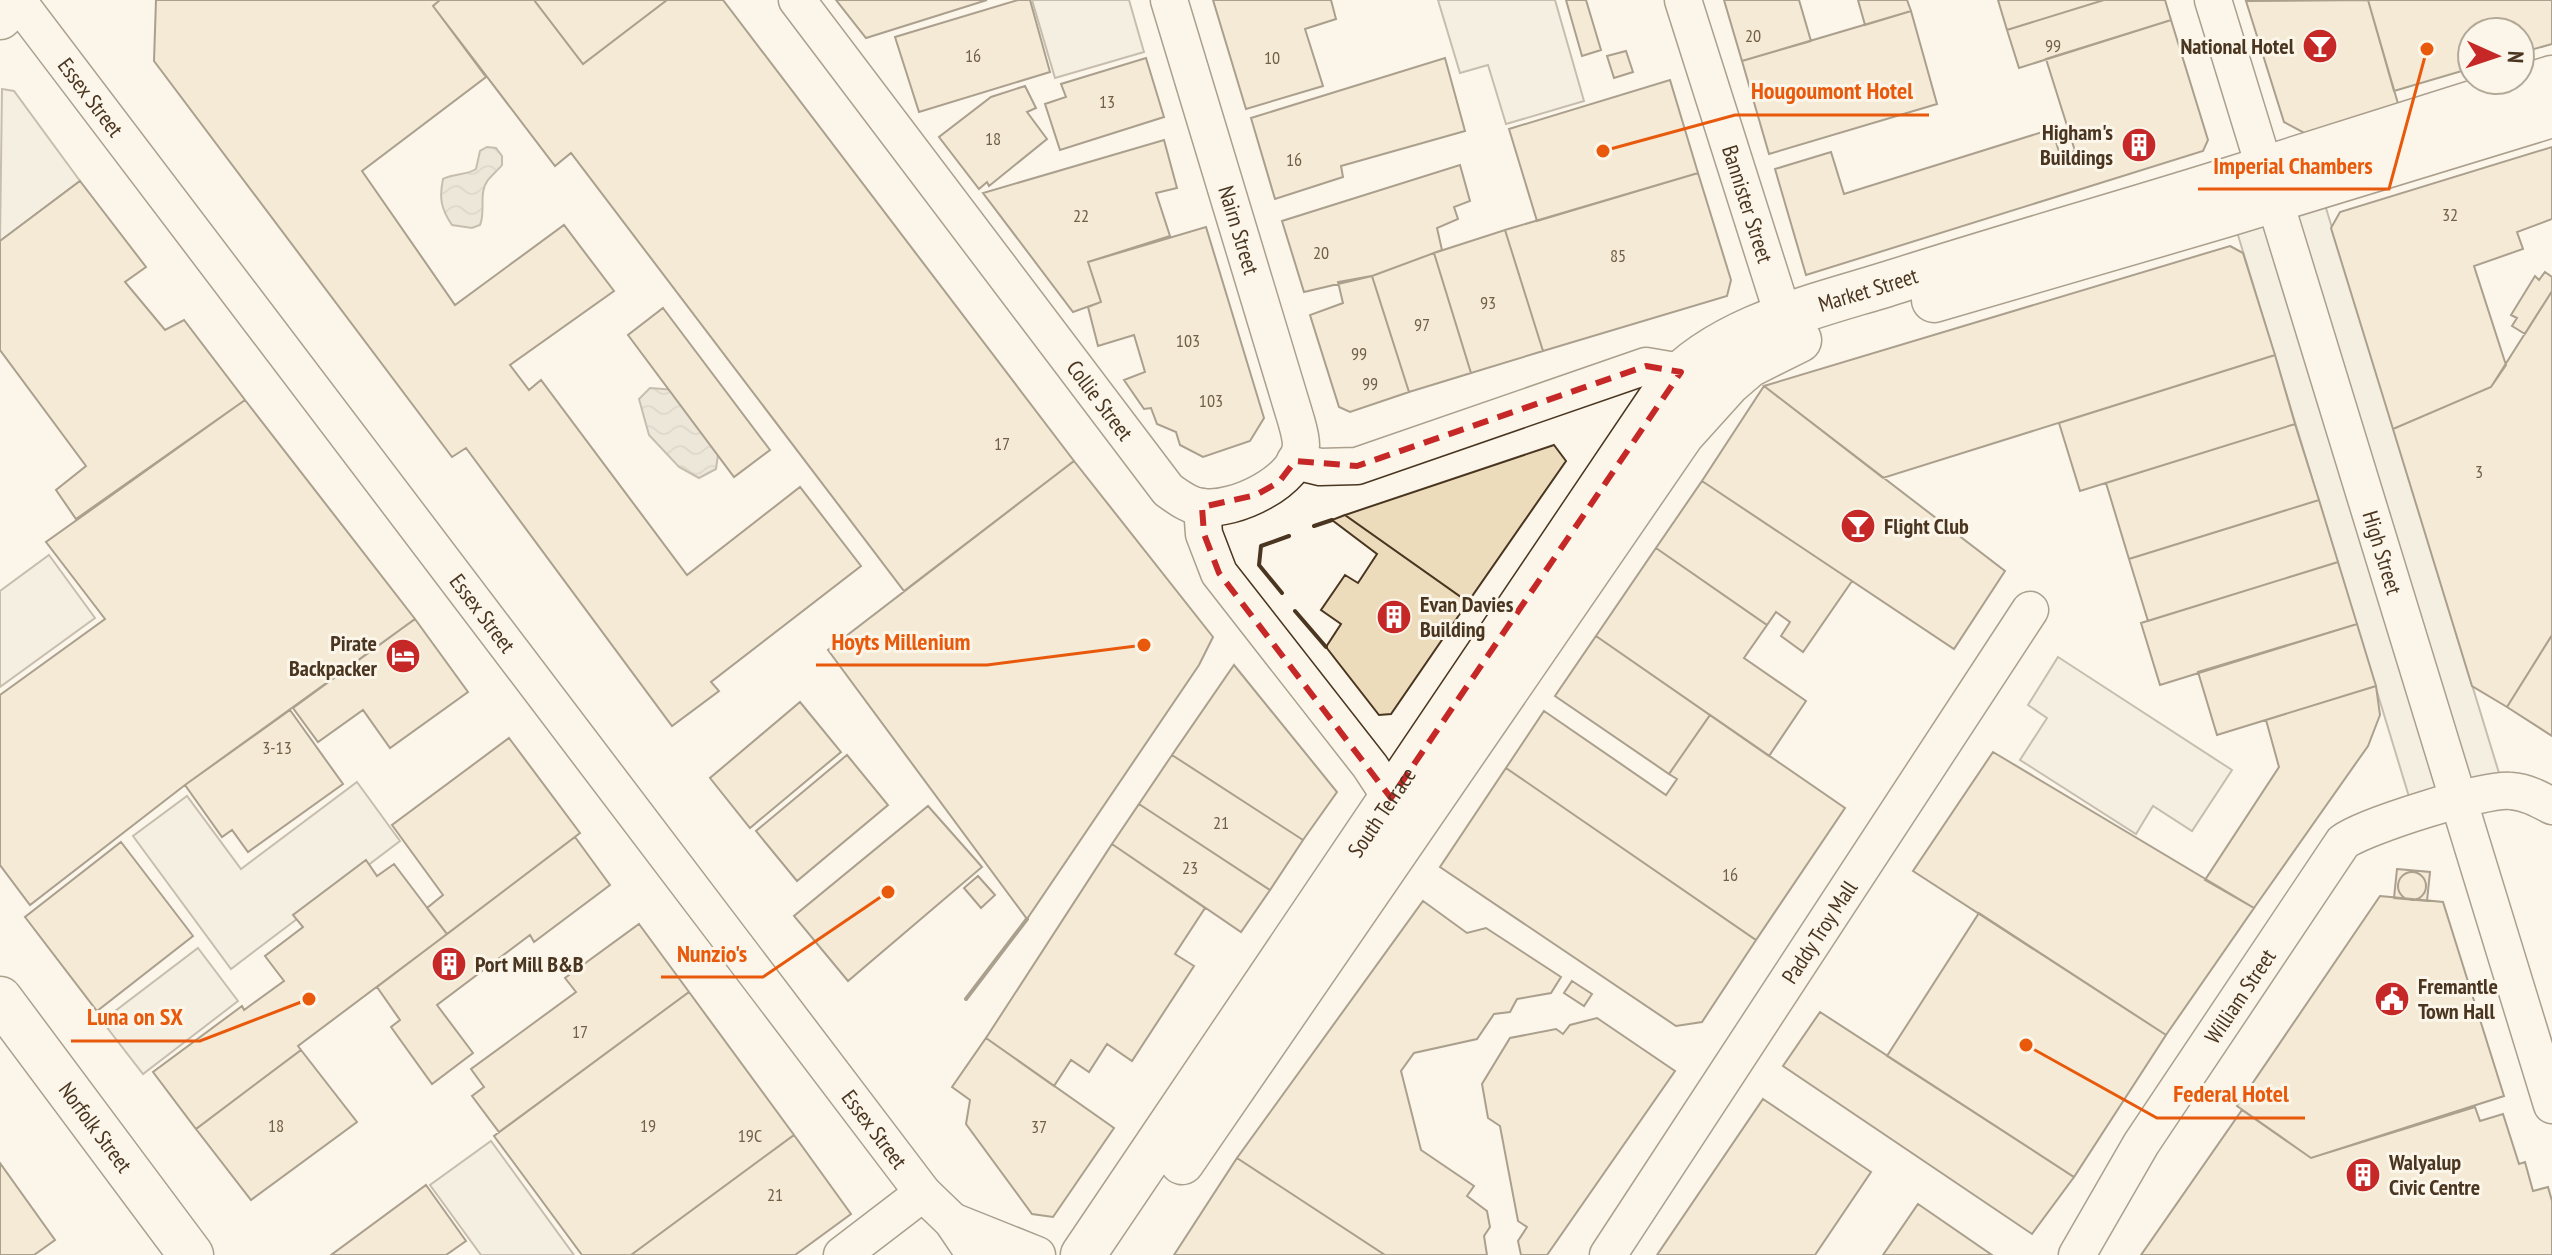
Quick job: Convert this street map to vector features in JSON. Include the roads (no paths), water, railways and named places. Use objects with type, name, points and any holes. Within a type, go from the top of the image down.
[{"type":"street","points":[[0,17],[16,0]]},
{"type":"street","name":"Essex Street","points":[[16,0],[923,1193],[952,1221],[975,1255]]},
{"type":"street","name":"Collie Street","points":[[797,0],[1168,490],[1184,501],[1202,507]]},
{"type":"street","name":"Nairn Street","points":[[1169,0],[1296,420],[1301,445],[1295,461]]},
{"type":"street","name":"Bannister Street","points":[[1683,0],[1784,318]]},
{"type":"street","name":"High Street","points":[[2213,0],[2552,1105]]},
{"type":"street","name":"Market Street","points":[[1728,383],[1749,365],[1802,338],[2269,184],[2552,78]]},
{"type":"street","name":"Market Street","points":[[1681,372],[1720,344],[1784,318],[2032,237],[2269,184],[2552,115]]},
{"type":"street","points":[[1391,798],[1370,766],[1219,573],[1204,534],[1202,507],[1227,505],[1256,495],[1279,482],[1295,461],[1320,467],[1357,466],[1646,366],[1681,372]]},
{"type":"street","name":"South Terrace","points":[[1083,1255],[1681,372]]},
{"type":"street","name":"South Terrace","points":[[1119,1255],[1682,434],[1728,383]]},
{"type":"street","name":"Paddy Troy Mall","points":[[1608,1255],[2030,610]]},
{"type":"street","name":"William Street","points":[[2077,1255],[2141,1144],[2343,842],[2365,829],[2493,791],[2510,790],[2552,806]]},
{"type":"street","name":"Norfolk Street","points":[[0,999],[191,1255]]},
{"type":"street","points":[[842,1255],[923,1193]]},
{"type":"street","name":"Essex Street","points":[[952,1221],[1037,1255]]},
{"type":"water","points":[[487,147],[496,148],[502,156],[502,165],[485,185],[480,225],[472,228],[452,225],[442,203],[443,179],[476,169],[480,151]]},
{"type":"water","points":[[650,388],[676,390],[719,448],[716,469],[699,478],[679,467],[649,435],[639,399]]},
{"type":"place","name":"National Hotel","points":[[2320,46]]},
{"type":"place","name":"Imperial Chambers","points":[[2427,49]]},
{"type":"place","name":"Higham's Buildings","points":[[2139,145]]},
{"type":"place","name":"Hougoumont Hotel","points":[[1603,151]]},
{"type":"place","name":"Flight Club","points":[[1858,526]]},
{"type":"place","name":"Evan Davies Building","points":[[1394,617]]},
{"type":"place","name":"Hoyts Millenium","points":[[1144,645]]},
{"type":"place","name":"Pirate Backpacker","points":[[403,656]]},
{"type":"place","name":"Nunzio's","points":[[888,892]]},
{"type":"place","name":"Port Mill B&B","points":[[449,964]]},
{"type":"place","name":"Luna on SX","points":[[309,999]]},
{"type":"place","name":"Fremantle Town Hall","points":[[2392,999]]},
{"type":"place","name":"Federal Hotel","points":[[2026,1045]]},
{"type":"place","name":"Walyalup Civic Centre","points":[[2363,1175]]}]
